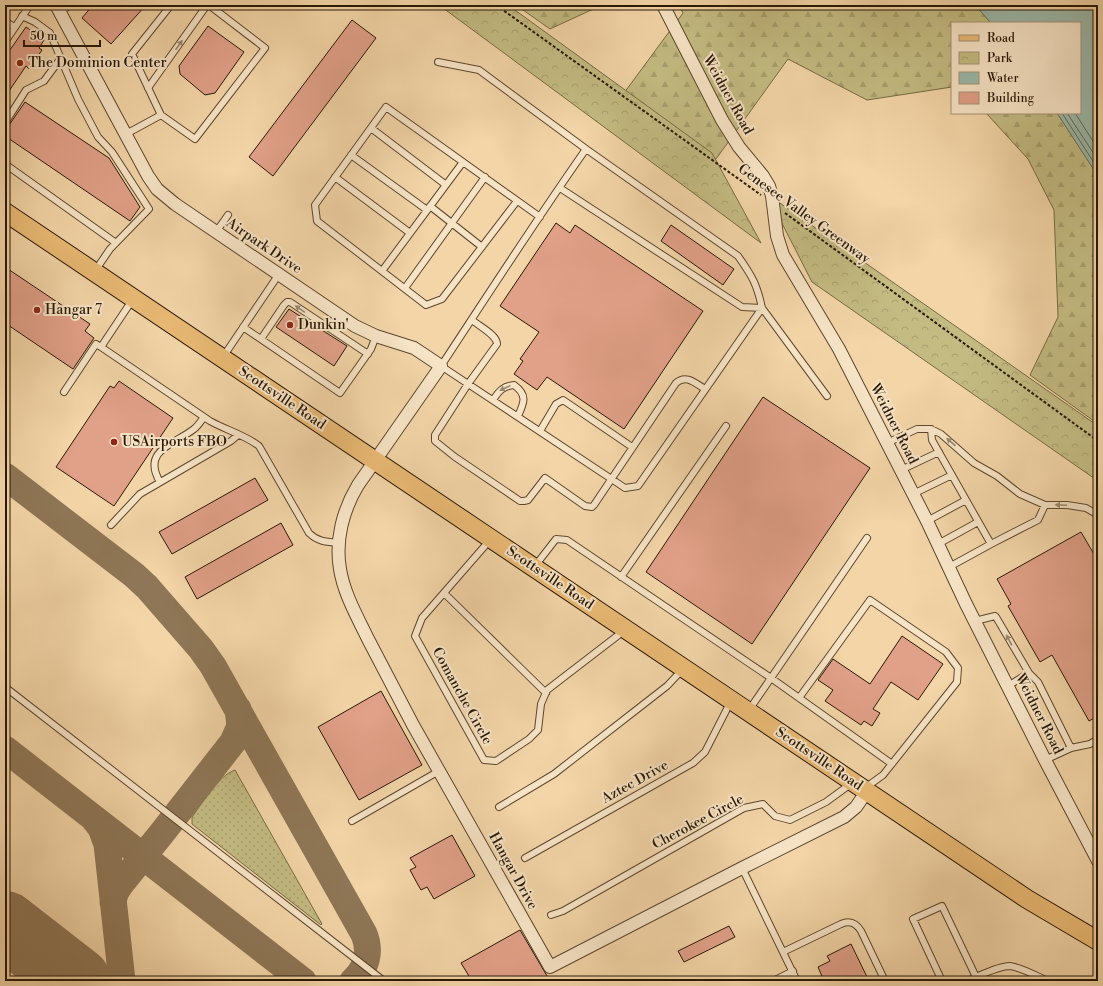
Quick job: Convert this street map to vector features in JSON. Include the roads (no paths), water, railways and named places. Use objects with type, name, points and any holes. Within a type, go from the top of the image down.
[{"type":"main road","name":"Scottsville Road","points":[[6,216],[94,272],[492,538],[1027,899],[1098,941]]},
{"type":"street","name":"Weidner Road","points":[[663,5],[722,120],[739,147],[766,181],[771,191],[777,236],[783,255],[838,349],[927,521],[975,621],[1045,760],[1097,857]]},
{"type":"street","name":"Airpark Drive","points":[[62,8],[148,176],[157,189],[175,204],[349,322],[376,336],[414,348],[441,366]]},
{"type":"street","points":[[376,461],[441,366]]},
{"type":"street","name":"Hangar Drive","points":[[376,461],[350,499],[344,517],[339,543],[341,577],[350,602],[395,692],[550,967],[844,817],[856,807],[861,788]]},
{"type":"lane","points":[[5,42],[30,5]]},
{"type":"lane","points":[[148,88],[208,5],[265,48],[195,139],[161,115],[148,88],[132,54],[171,5]]},
{"type":"lane","points":[[22,16],[35,22],[50,32],[78,100],[98,137],[112,152],[149,209],[116,243],[94,272]]},
{"type":"lane","points":[[5,21],[14,27]]},
{"type":"lane","points":[[5,123],[26,90],[44,81],[61,58]]},
{"type":"lane","points":[[438,62],[479,70],[586,149],[738,256],[751,274],[758,288],[762,308],[827,396]]},
{"type":"lane","points":[[517,201],[442,299],[426,305],[317,221],[315,205],[386,107],[540,217]]},
{"type":"lane","points":[[126,134],[161,115]]},
{"type":"lane","points":[[371,128],[446,184]]},
{"type":"lane","points":[[586,149],[441,366],[625,488],[638,486],[762,308]]},
{"type":"lane","points":[[351,155],[452,223],[482,247]]},
{"type":"lane","points":[[382,271],[463,162]]},
{"type":"lane","points":[[5,164],[116,243]]},
{"type":"lane","points":[[335,177],[410,233]]},
{"type":"lane","points":[[405,288],[485,177]]},
{"type":"lane","points":[[560,188],[742,307],[762,308]]},
{"type":"lane","points":[[216,232],[228,215]]},
{"type":"lane","points":[[222,358],[279,274]]},
{"type":"lane","points":[[100,347],[133,298]]},
{"type":"lane","points":[[261,339],[284,305],[290,302],[368,354]]},
{"type":"lane","points":[[472,320],[494,337],[497,344],[468,384],[435,435],[435,440],[455,457],[520,500],[528,500],[545,478],[585,506],[590,507],[594,505],[676,383],[680,379],[688,379],[705,389]]},
{"type":"lane","points":[[243,327],[340,393],[368,354],[376,336]]},
{"type":"lane","points":[[64,392],[96,344],[204,417],[252,441],[262,449],[309,533],[317,540],[339,543]]},
{"type":"lane","points":[[493,400],[499,391],[507,386],[514,385],[520,390],[524,397],[523,405],[518,416]]},
{"type":"lane","points":[[540,431],[556,404],[563,400],[632,447]]},
{"type":"lane","points":[[160,482],[154,467],[159,453],[165,447],[196,428],[204,417]]},
{"type":"lane","points":[[621,577],[726,426]]},
{"type":"lane","points":[[887,443],[918,428],[931,429],[941,434],[974,463],[997,476],[1020,494],[1045,505],[1067,505],[1086,508],[1098,514]]},
{"type":"lane","points":[[931,429],[932,440],[991,544]]},
{"type":"lane","points":[[111,525],[136,497],[231,441],[238,435]]},
{"type":"lane","points":[[901,470],[939,452]]},
{"type":"lane","points":[[913,494],[952,475]]},
{"type":"lane","points":[[927,521],[966,500]]},
{"type":"lane","points":[[949,567],[1038,520],[1045,505]]},
{"type":"lane","points":[[938,544],[978,522]]},
{"type":"lane","name":"Comanche Circle","points":[[492,538],[422,618],[415,636],[484,760],[496,761],[529,739],[538,730],[541,704],[547,690],[626,629]]},
{"type":"lane","points":[[748,711],[867,538]]},
{"type":"lane","points":[[534,567],[556,539],[567,540],[771,678],[892,764]]},
{"type":"lane","points":[[444,593],[546,693]]},
{"type":"lane","points":[[799,698],[870,600],[946,652],[958,668],[957,682],[892,764],[883,775],[861,788]]},
{"type":"lane","points":[[975,621],[996,617],[1029,673],[1038,682],[1071,748]]},
{"type":"lane","points":[[499,807],[554,774],[667,686],[684,668]]},
{"type":"lane","points":[[1008,686],[1029,673]]},
{"type":"lane","points":[[5,687],[384,981]]},
{"type":"lane","name":"Aztec Drive","points":[[524,858],[693,763],[704,752],[732,700]]},
{"type":"lane","points":[[1045,760],[1071,748],[1090,744],[1098,739]]},
{"type":"lane","points":[[352,821],[439,771]]},
{"type":"lane","name":"Cherokee Circle","points":[[551,915],[563,911],[744,808],[763,804],[775,816],[790,820],[826,802],[861,788]]},
{"type":"lane","points":[[742,868],[797,981]]},
{"type":"lane","points":[[942,981],[913,919],[942,906],[976,977]]},
{"type":"lane","points":[[783,952],[841,924],[852,922],[860,928],[886,981]]},
{"type":"lane","points":[[968,981],[990,971],[1009,966],[1029,972],[1048,981]]},
{"type":"lane","points":[[772,981],[792,971]]},
{"type":"water","points":[[975,5],[1098,5],[1098,176],[1058,114],[1081,114],[1081,22],[990,22]]},
{"type":"place","name":"The Dominion Center","points":[[20,63]]},
{"type":"place","name":"Hangar 7","points":[[37,310]]},
{"type":"place","name":"Dunkin'","points":[[290,325]]},
{"type":"place","name":"USAirports FBO","points":[[114,442]]}]
